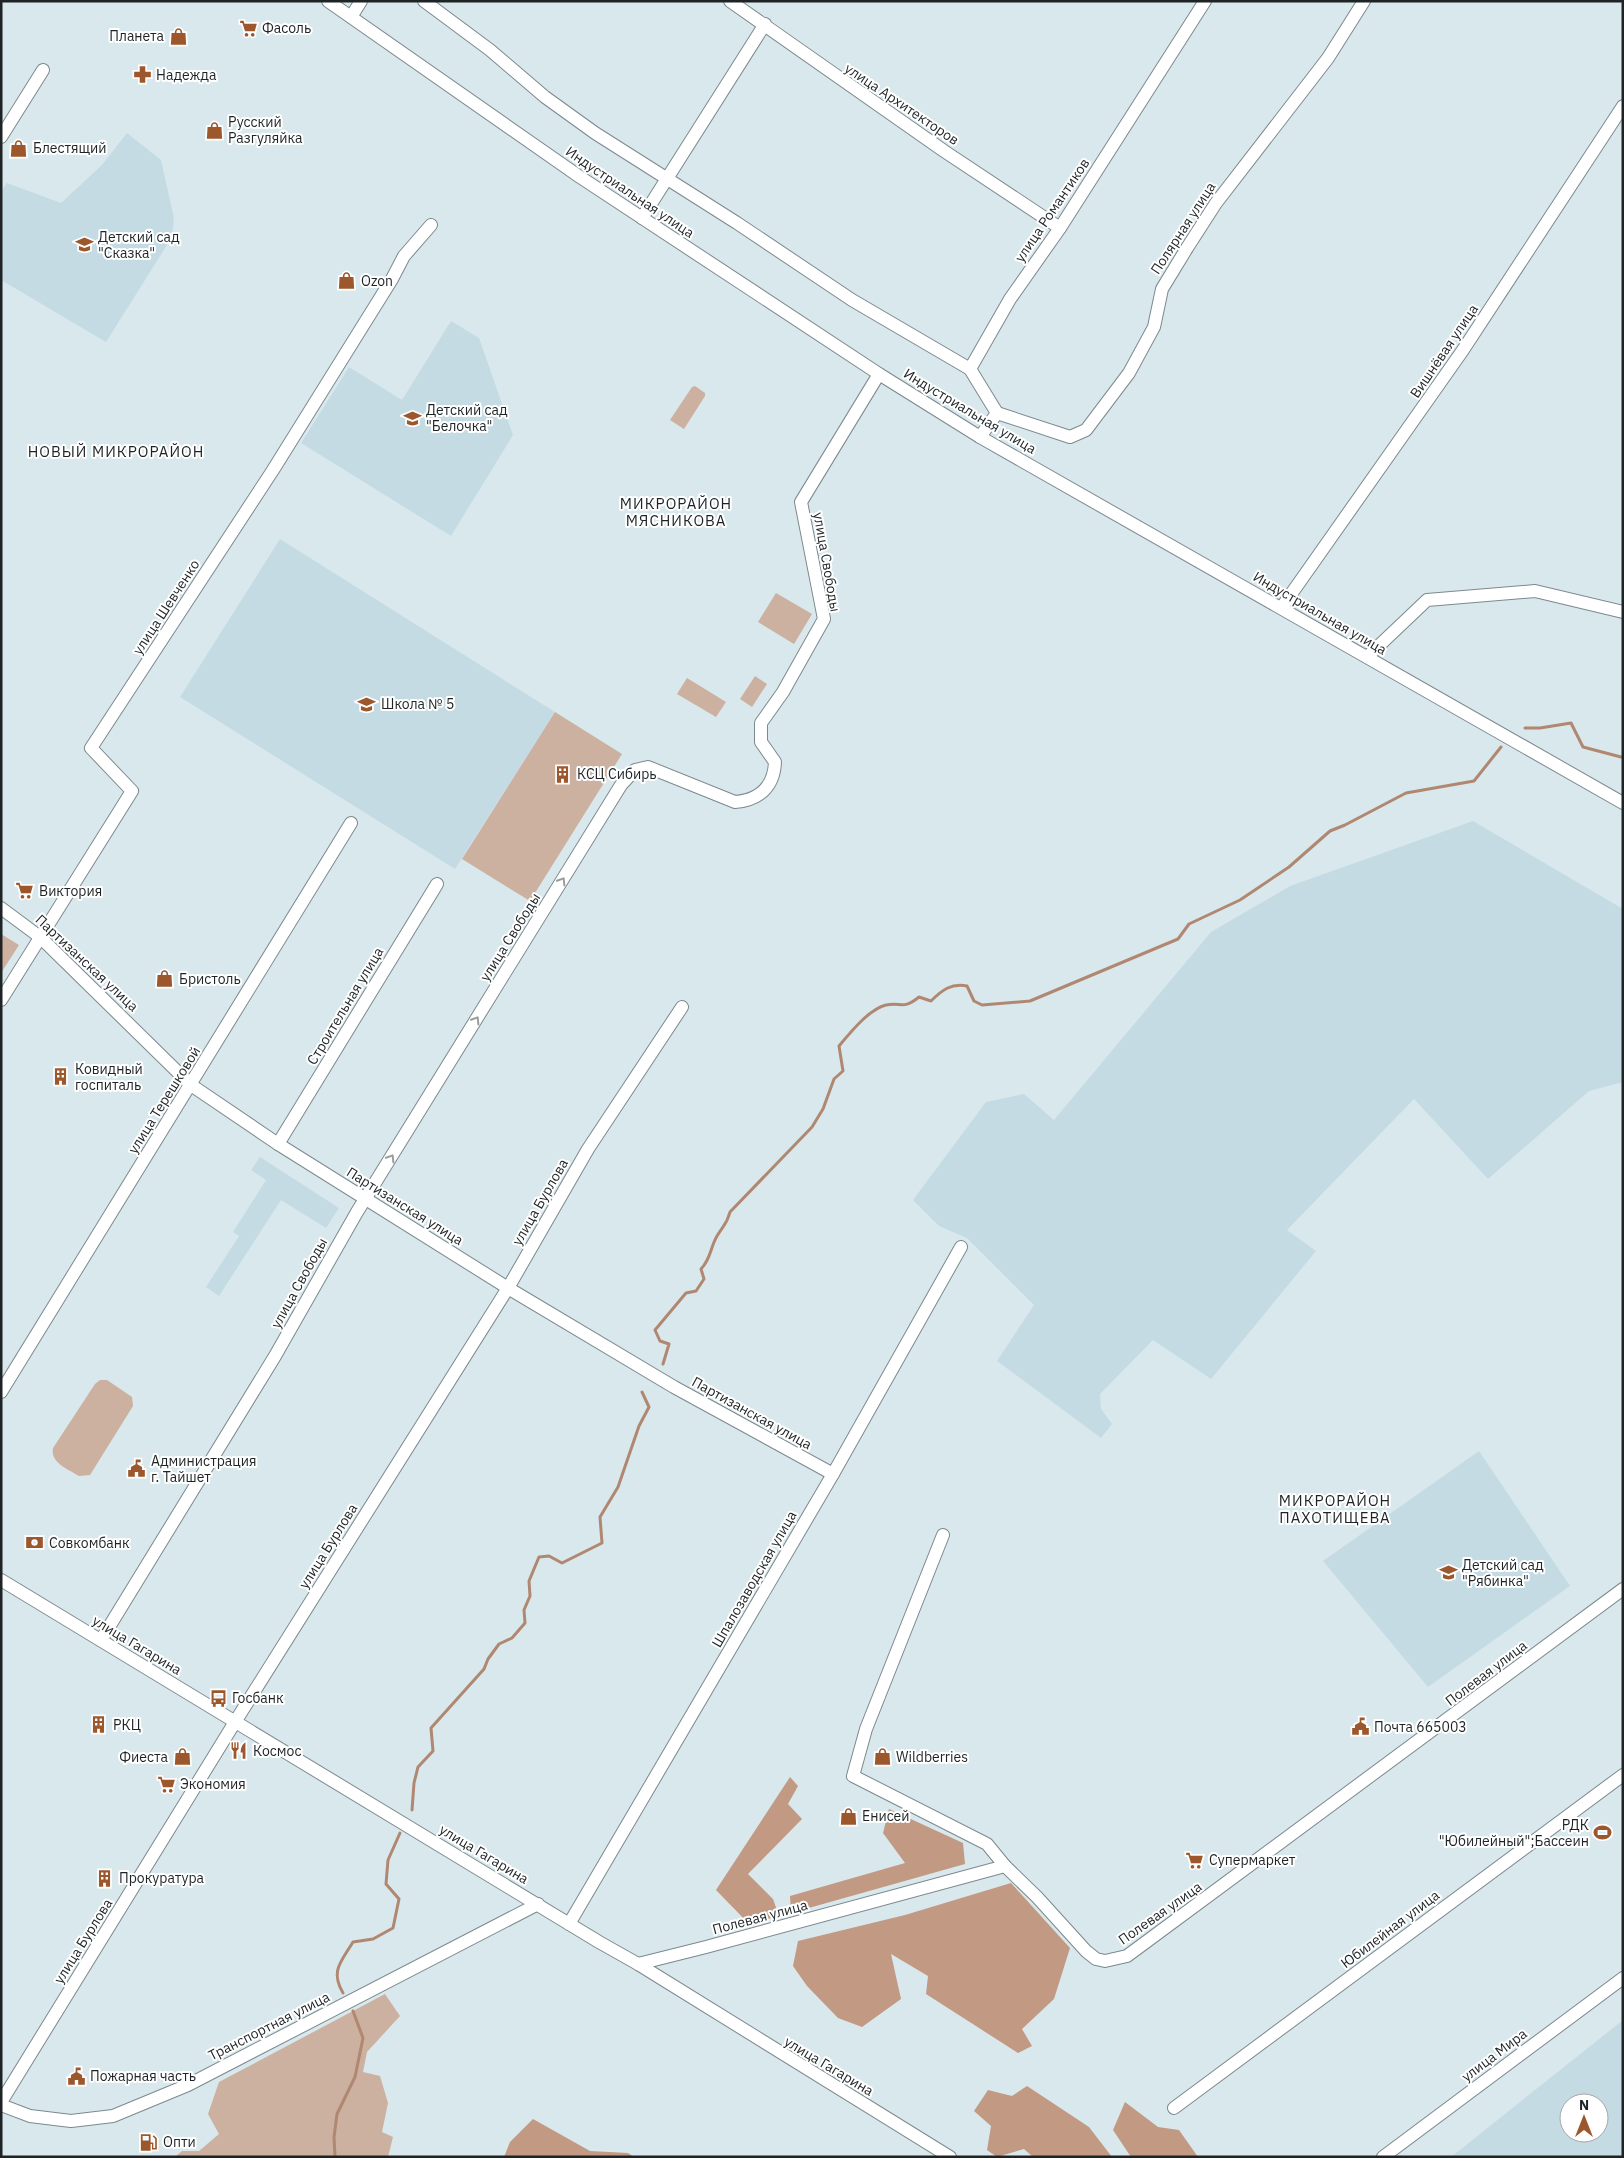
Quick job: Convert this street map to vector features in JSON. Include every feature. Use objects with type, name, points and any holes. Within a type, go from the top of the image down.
[{"type":"street","name":"Индустриальная улица","points":[[328,1],[642,218],[879,374],[980,437],[1204,566],[1282,607],[1623,802]]},
{"type":"street","points":[[351,16],[361,1]]},
{"type":"street","points":[[424,1],[581,123],[852,300],[970,369],[997,413],[980,437]]},
{"type":"street","name":"улица Архитекторов","points":[[730,1],[765,24],[830,73],[1060,228]]},
{"type":"street","name":"улица Романтиков","points":[[970,369],[1010,299],[1060,228],[1206,1]]},
{"type":"street","name":"Полярная улица","points":[[997,413],[1070,436],[1086,430],[1129,373],[1154,327],[1162,289],[1211,210],[1328,58],[1364,1]]},
{"type":"street","points":[[642,218],[765,24]]},
{"type":"street","points":[[1,137],[43,70]]},
{"type":"street","name":"Вишнёвая улица","points":[[1282,607],[1463,350],[1623,106]]},
{"type":"street","name":"улица Шевченко","points":[[1,1000],[132,791],[91,748],[273,470],[392,279],[404,256],[431,225]]},
{"type":"street","name":"улица Свободы","points":[[101,1640],[275,1356],[365,1199],[621,785],[635,770],[648,767],[734,802],[746,801],[764,792],[772,780],[775,762],[761,742],[761,722],[783,692],[824,619],[801,502],[879,374]]},
{"type":"street","points":[[1367,657],[1427,600],[1535,591],[1623,612]]},
{"type":"street","name":"улица Терешковой","points":[[1,1392],[351,823]]},
{"type":"street","name":"Строительная улица","points":[[278,1144],[437,884]]},
{"type":"street","name":"Партизанская улица","points":[[1,908],[40,937],[191,1084],[278,1144],[508,1288],[674,1387],[833,1474]]},
{"type":"street","name":"улица Бурлова","points":[[1,2104],[236,1722],[508,1288],[588,1149],[682,1007]]},
{"type":"street","name":"Шпалозаводская улица","points":[[569,1924],[833,1474],[961,1247]]},
{"type":"street","points":[[943,1535],[866,1729],[853,1776],[987,1844],[1005,1866]]},
{"type":"street","name":"улица Гагарина","points":[[1,1580],[638,1964],[950,2157]]},
{"type":"street","name":"Полевая улица","points":[[638,1964],[1005,1866],[1037,1897],[1086,1951],[1096,1959],[1105,1961],[1127,1956],[1623,1589]]},
{"type":"street","name":"Юбилейная улица","points":[[1174,2108],[1623,1775]]},
{"type":"street","name":"Транспортная улица","points":[[1,2104],[30,2116],[71,2121],[113,2116],[188,2085],[538,1904]]},
{"type":"street","name":"улица Мира","points":[[1383,2157],[1623,1978]]},
{"type":"shaded area","name":"Детский сад \"Сказка\"","points":[[127,133],[161,160],[174,218],[172,237],[106,342],[1,280],[1,191],[7,183],[61,203],[102,165]]},
{"type":"shaded area","name":"Детский сад \"Белочка\"","points":[[451,321],[479,338],[513,435],[451,536],[301,443],[349,367],[402,400]]},
{"type":"shaded area","points":[[695,386],[705,393],[705,396],[684,429],[670,420],[692,387]]},
{"type":"shaded area","name":"Школа № 5","points":[[280,539],[555,712],[455,869],[180,697]]},
{"type":"shaded area","points":[[776,593],[812,614],[794,644],[758,622]]},
{"type":"shaded area","points":[[755,676],[767,684],[752,707],[740,699]]},
{"type":"shaded area","points":[[687,678],[726,702],[716,717],[677,694]]},
{"type":"shaded area","points":[[555,712],[622,754],[530,901],[462,859]]},
{"type":"shaded area","points":[[1473,821],[1623,909],[1623,1082],[1589,1091],[1488,1179],[1414,1099],[1287,1230],[1316,1251],[1211,1379],[1153,1340],[1100,1394],[1101,1409],[1112,1424],[1101,1438],[997,1361],[1034,1305],[967,1238],[939,1226],[913,1200],[986,1102],[1024,1094],[1054,1120],[1211,932],[1290,886]]},
{"type":"shaded area","points":[[1,934],[19,945],[1,973]]},
{"type":"shaded area","points":[[260,1157],[339,1208],[326,1228],[281,1200],[219,1296],[206,1287],[239,1236],[233,1232],[266,1180],[251,1170]]},
{"type":"shaded area","points":[[100,1380],[107,1380],[132,1397],[133,1406],[90,1475],[79,1476],[57,1462],[54,1458],[53,1448],[95,1384]]},
{"type":"shaded area","name":"Детский сад \"Рябинка\"","points":[[1479,1451],[1570,1586],[1428,1687],[1323,1561]]},
{"type":"shaded area","points":[[790,1777],[798,1786],[788,1804],[802,1819],[748,1874],[773,1899],[779,1916],[749,1924],[716,1890]]},
{"type":"shaded area","points":[[889,1809],[963,1843],[965,1864],[791,1913],[790,1896],[905,1863],[883,1833]]},
{"type":"shaded area","points":[[1011,1883],[1070,1948],[1054,1999],[1022,2029],[1032,2046],[1018,2053],[926,1994],[928,1976],[891,1954],[901,1999],[862,2027],[838,2018],[807,1986],[793,1966],[798,1941],[905,1915]]},
{"type":"shaded area","points":[[385,1994],[400,2016],[367,2052],[363,2072],[380,2076],[388,2103],[382,2132],[393,2137],[388,2157],[175,2157],[182,2151],[199,2151],[219,2134],[208,2114],[219,2082]]},
{"type":"shaded area","points":[[1623,2020],[1623,2157],[1451,2157]]},
{"type":"shaded area","points":[[1027,2086],[1089,2127],[1112,2157],[1033,2157],[1024,2149],[997,2157],[987,2150],[991,2126],[974,2111],[988,2090],[1012,2096]]},
{"type":"shaded area","points":[[1125,2102],[1158,2127],[1179,2130],[1198,2157],[1131,2157],[1113,2130]]},
{"type":"shaded area","points":[[533,2119],[590,2151],[628,2153],[634,2157],[504,2157],[510,2142]]},
{"type":"waterway","points":[[1525,728],[1540,728],[1571,723],[1583,747],[1621,757]]},
{"type":"waterway","points":[[663,1364],[669,1344],[660,1341],[655,1330],[686,1293],[696,1291],[704,1279],[701,1269],[707,1261],[715,1240],[730,1212],[812,1127],[823,1109],[834,1079],[843,1071],[839,1046],[860,1022],[873,1011],[886,1005],[906,1004],[919,997],[931,1001],[943,991],[961,985],[967,986],[974,1001],[982,1005],[1030,1001],[1178,939],[1189,924],[1240,900],[1289,867],[1330,831],[1406,793],[1474,781],[1501,747]]},
{"type":"waterway","points":[[412,1810],[414,1783],[418,1767],[433,1751],[431,1728],[484,1669],[488,1659],[499,1644],[512,1638],[525,1623],[524,1610],[530,1596],[529,1581],[539,1557],[549,1556],[562,1563],[602,1543],[600,1517],[618,1487],[639,1426],[649,1407],[642,1392]]},
{"type":"waterway","points":[[343,1993],[337,1979],[337,1972],[341,1961],[353,1942],[373,1939],[393,1928],[399,1899],[386,1884],[388,1860],[400,1833]]},
{"type":"waterway","points":[[335,2157],[334,2137],[337,2114],[355,2077],[363,2038],[353,2011]]},
{"type":"place","name":"Фасоль","points":[[248,28]]},
{"type":"place","name":"Планета","points":[[178,36]]},
{"type":"place","name":"Надежда","points":[[142,75]]},
{"type":"place","name":"Русский Разгуляйка","points":[[214,130]]},
{"type":"place","name":"Блестящий","points":[[19,148]]},
{"type":"place","name":"Детский сад \"Сказка\"","points":[[84,245]]},
{"type":"place","name":"Ozon","points":[[347,281]]},
{"type":"place","name":"Детский сад \"Белочка\"","points":[[412,418]]},
{"type":"place","name":"Школа № 5","points":[[367,704]]},
{"type":"place","name":"КСЦ Сибирь","points":[[563,774]]},
{"type":"place","name":"Виктория","points":[[25,891]]},
{"type":"place","name":"Бристоль","points":[[165,979]]},
{"type":"place","name":"Ковидный госпиталь","points":[[61,1077]]},
{"type":"place","name":"Администрация г. Тайшет","points":[[137,1469]]},
{"type":"place","name":"Совкомбанк","points":[[35,1543]]},
{"type":"place","name":"Детский сад \"Рябинка\"","points":[[1448,1573]]},
{"type":"place","name":"Госбанк","points":[[218,1698]]},
{"type":"place","name":"РКЦ","points":[[99,1725]]},
{"type":"place","name":"Почта 665003","points":[[1360,1727]]},
{"type":"place","name":"Космос","points":[[239,1751]]},
{"type":"place","name":"Фиеста","points":[[182,1757]]},
{"type":"place","name":"Wildberries","points":[[882,1757]]},
{"type":"place","name":"Экономия","points":[[166,1784]]},
{"type":"place","name":"Енисей","points":[[848,1816]]},
{"type":"place","name":"РДК \"Юбилейный\";Бассеин","points":[[1603,1833]]},
{"type":"place","name":"Супермаркет","points":[[1195,1860]]},
{"type":"place","name":"Прокуратура","points":[[105,1878]]},
{"type":"place","name":"Пожарная часть","points":[[76,2076]]},
{"type":"place","name":"Опти","points":[[149,2142]]},
{"type":"district","name":"НОВЫЙ МИКРОРАЙОН","points":[[116,452]]},
{"type":"district","name":"МИКРОРАЙОН МЯСНИКОВА","points":[[676,512]]},
{"type":"district","name":"МИКРОРАЙОН ПАХОТИЩЕВА","points":[[1335,1510]]}]
